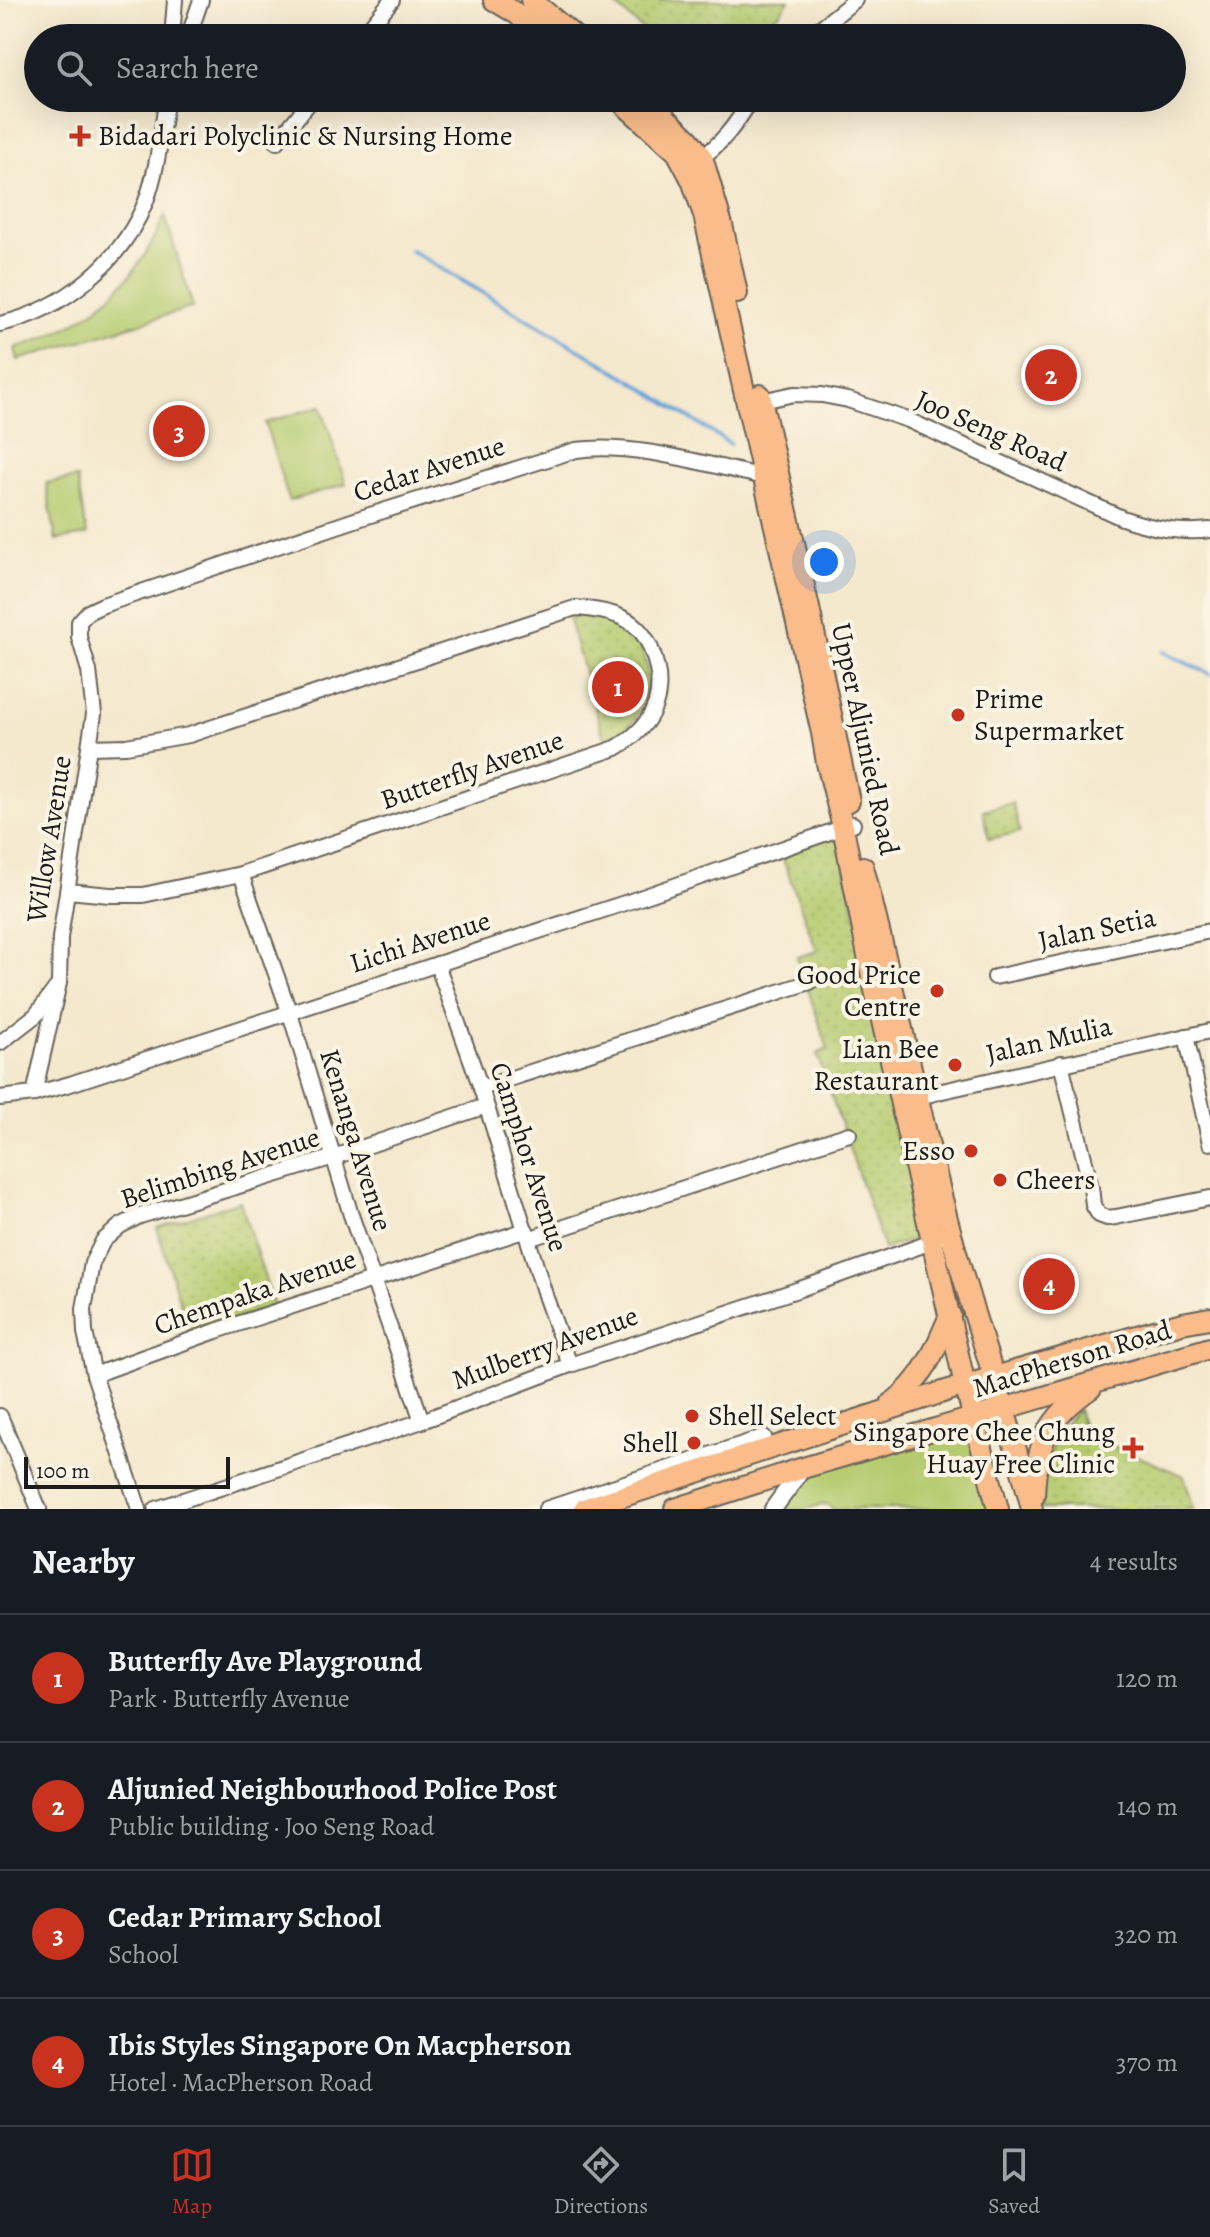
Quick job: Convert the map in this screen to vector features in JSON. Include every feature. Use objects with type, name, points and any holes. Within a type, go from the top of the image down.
[{"type":"main road","points":[[494,0],[529,24]]},
{"type":"main road","points":[[531,0],[559,24]]},
{"type":"main road","name":"Upper Aljunied Road","points":[[633,112],[677,152],[694,162]]},
{"type":"main road","name":"Upper Aljunied Road","points":[[660,112],[689,140],[694,162],[722,225],[827,763],[848,825],[869,962],[910,1100],[943,1238],[1004,1408],[1033,1509]]},
{"type":"main road","name":"Upper Aljunied Road","points":[[943,1238],[950,1315],[998,1509]]},
{"type":"main road","points":[[880,1412],[910,1389],[934,1351],[950,1315]]},
{"type":"main road","name":"MacPherson Road","points":[[584,1509],[965,1385],[1182,1323],[1210,1318]]},
{"type":"main road","name":"MacPherson Road","points":[[675,1509],[777,1486],[803,1468],[1210,1348]]},
{"type":"main road","points":[[1033,1509],[1039,1450],[1046,1435],[1075,1399],[1108,1377]]},
{"type":"street","points":[[173,24],[175,0]]},
{"type":"street","points":[[193,24],[201,0]]},
{"type":"street","points":[[372,24],[392,0]]},
{"type":"street","points":[[825,24],[855,0]]},
{"type":"street","points":[[0,324],[35,313],[62,299],[86,283],[120,246],[146,201],[165,112]]},
{"type":"street","points":[[277,142],[302,112]]},
{"type":"street","points":[[694,162],[734,128],[744,112]]},
{"type":"street","name":"Joo Seng Road","points":[[755,403],[794,394],[848,400],[908,420],[1122,518],[1159,529],[1210,530]]},
{"type":"street","name":"Cedar Avenue","points":[[103,605],[576,450],[602,449],[665,456],[772,476]]},
{"type":"street","name":"Willow Avenue","points":[[34,1094],[59,983],[60,938],[94,714],[89,671],[79,637],[79,622],[88,612],[103,605]]},
{"type":"street","name":"Butterfly Avenue","points":[[68,891],[143,895],[241,874],[528,779],[623,744],[647,720],[658,695],[659,669],[649,642],[641,631],[624,619],[591,609],[575,608],[189,735],[126,746],[90,747]]},
{"type":"street","name":"Lichi Avenue","points":[[0,1098],[34,1094],[289,1012],[616,906],[848,825]]},
{"type":"street","name":"Kenanga Avenue","points":[[241,874],[289,1012],[351,1215],[422,1421]]},
{"type":"street","name":"Jalan Setia","points":[[995,977],[1210,931]]},
{"type":"street","name":"Camphor Avenue","points":[[437,964],[481,1088],[570,1365]]},
{"type":"street","points":[[481,1088],[810,982]]},
{"type":"street","points":[[0,1043],[36,1015],[59,983]]},
{"type":"street","name":"Jalan Mulia","points":[[910,1100],[1210,1031]]},
{"type":"street","points":[[1186,1036],[1210,1143]]},
{"type":"street","points":[[1061,1063],[1093,1205],[1099,1215],[1116,1217],[1210,1198]]},
{"type":"street","name":"Belimbing Avenue","points":[[139,1509],[94,1375],[85,1332],[84,1309],[95,1256],[103,1241],[120,1226],[140,1216],[334,1157],[486,1106]]},
{"type":"street","name":"Chempaka Avenue","points":[[94,1375],[374,1278],[527,1235],[849,1134]]},
{"type":"street","name":"Mulberry Avenue","points":[[156,1509],[422,1421],[570,1365],[943,1238]]},
{"type":"street","points":[[0,1416],[39,1509]]},
{"type":"street","name":"MacPherson Road","points":[[546,1509],[764,1437],[767,1449]]},
{"type":"street","points":[[773,1509],[777,1486]]},
{"type":"green space","points":[[610,0],[789,0],[780,13],[763,24],[636,24]]},
{"type":"green space","points":[[165,216],[193,307],[18,360],[15,348],[65,328],[106,300],[124,283],[153,241]]},
{"type":"green space","points":[[321,406],[346,484],[289,501],[265,423]]},
{"type":"green space","points":[[77,478],[87,535],[56,540],[46,483]]},
{"type":"green space","points":[[588,614],[603,617],[625,628],[640,646],[647,667],[647,689],[640,711],[627,728],[604,738],[568,617]]},
{"type":"green space","points":[[1013,803],[1020,832],[989,839],[983,810]]},
{"type":"green space","points":[[837,832],[929,1234],[884,1249],[817,1054],[828,1049],[797,957],[817,951],[780,851]]},
{"type":"green space","points":[[240,1201],[274,1306],[190,1335],[157,1228]]},
{"type":"green space","points":[[1078,1409],[1084,1433],[1184,1476],[1194,1509],[1040,1509],[1047,1458],[1057,1434]]},
{"type":"green space","points":[[960,1429],[973,1435],[993,1509],[833,1509],[826,1504],[805,1509],[778,1509],[806,1474]]},
{"type":"waterway","points":[[410,250],[631,380],[730,444]]},
{"type":"waterway","points":[[1163,652],[1210,674]]},
{"type":"place","name":"Bidadari Polyclinic & Nursing Home","points":[[80,136]]},
{"type":"place","name":"Aljunied Neighbourhood Police Post","points":[[1051,375]]},
{"type":"place","name":"Cedar Primary School","points":[[179,431]]},
{"type":"place","name":"Butterfly Ave Playground","points":[[618,687]]},
{"type":"place","name":"Prime Supermarket","points":[[958,715]]},
{"type":"place","name":"Good Price Centre","points":[[937,991]]},
{"type":"place","name":"Lian Bee Restaurant","points":[[955,1065]]},
{"type":"place","name":"Esso","points":[[971,1151]]},
{"type":"place","name":"Cheers","points":[[1000,1180]]},
{"type":"place","name":"Ibis Styles Singapore On Macpherson","points":[[1049,1284]]},
{"type":"place","name":"Shell Select","points":[[692,1416]]},
{"type":"place","name":"Shell","points":[[694,1443]]},
{"type":"place","name":"Singapore Chee Chung Huay Free Clinic","points":[[1133,1448]]}]
